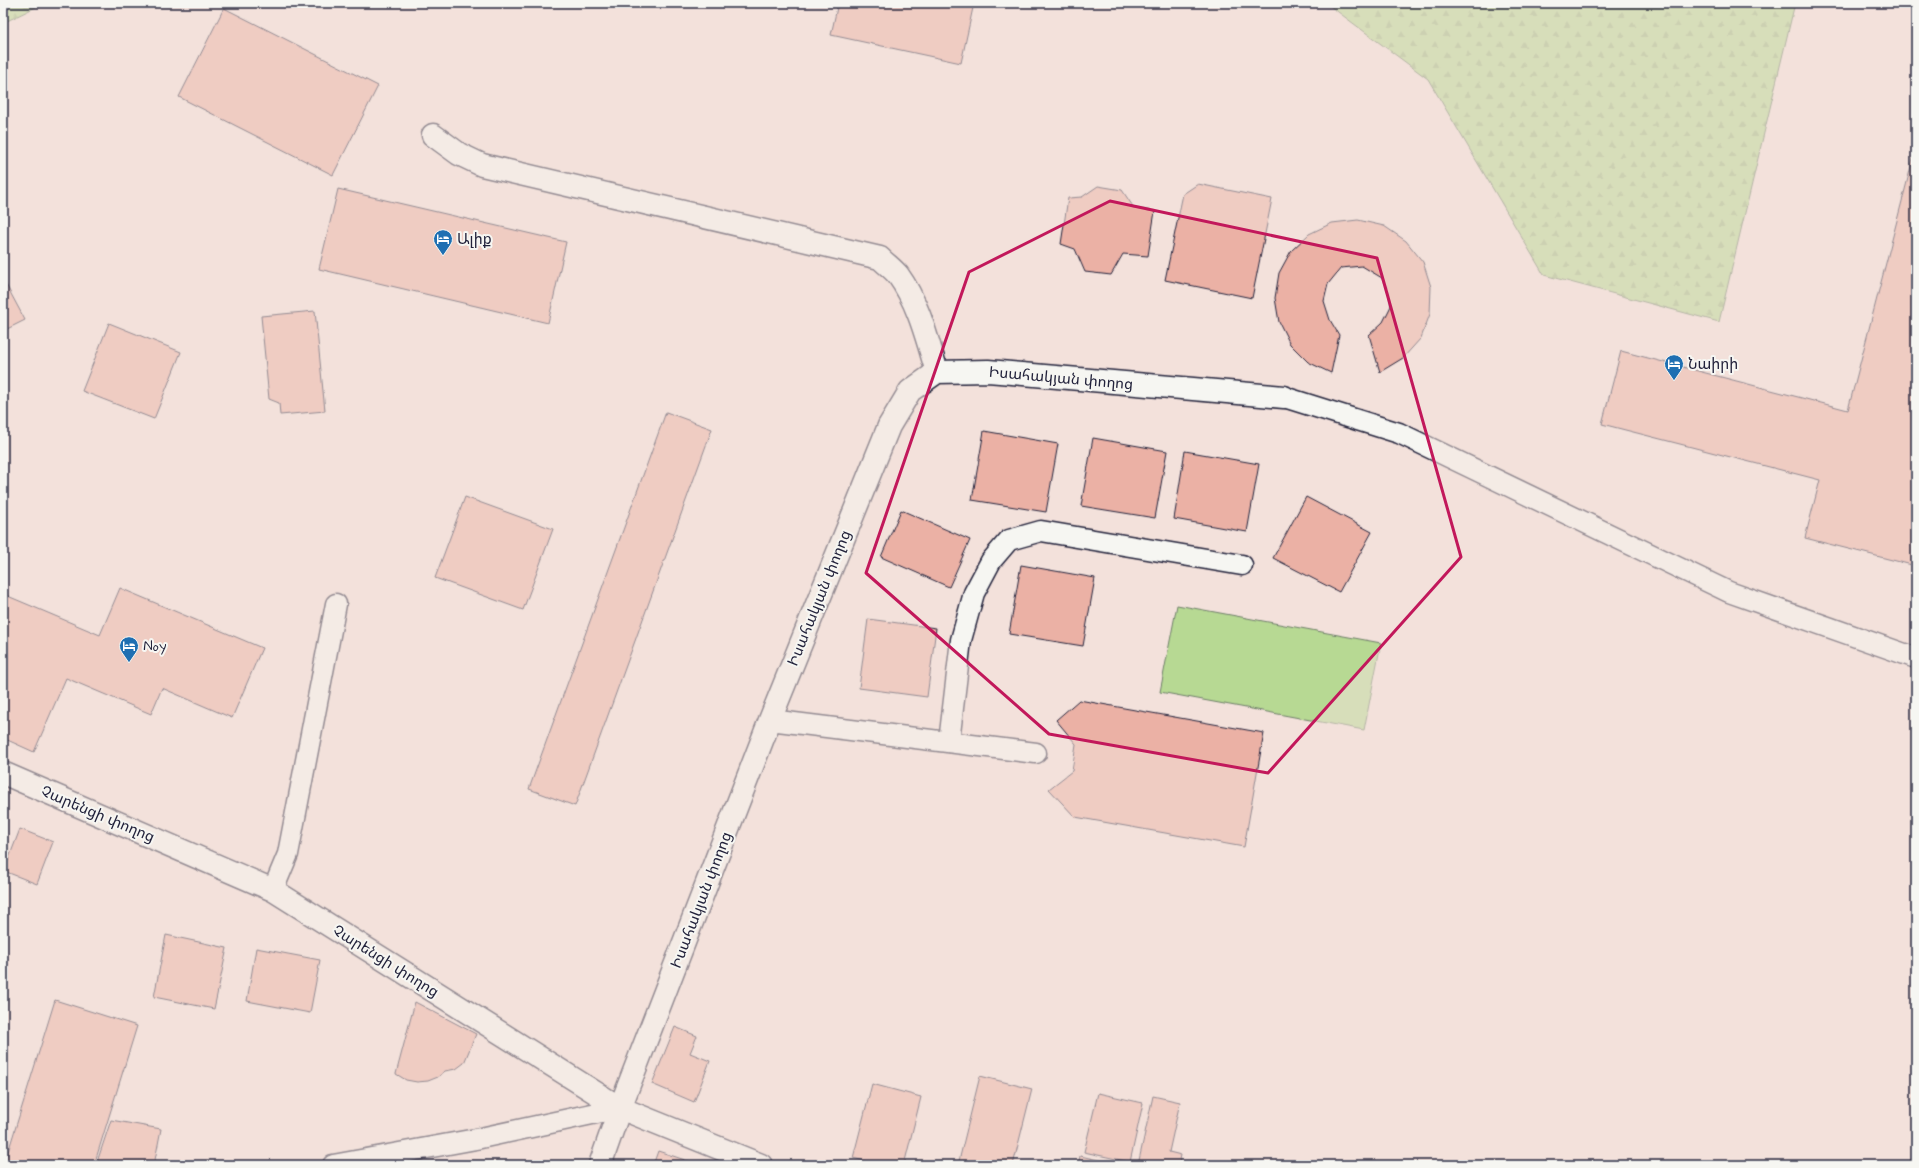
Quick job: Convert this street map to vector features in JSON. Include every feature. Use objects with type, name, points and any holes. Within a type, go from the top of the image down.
[{"type":"street","points":[[433,135],[460,154],[482,165],[880,258],[897,274],[912,297],[921,318],[937,372]]},
{"type":"street","name":"Իսահակյան փողոց","points":[[600,1165],[620,1108],[770,720],[889,426],[910,391],[937,372],[988,371],[1284,398]]},
{"type":"street","name":"Չարենցի փողոց","points":[[3,773],[273,890],[620,1108],[761,1165]]},
{"type":"lane","points":[[1284,398],[1399,433],[1729,592],[1916,658]]},
{"type":"lane","points":[[949,742],[961,640],[974,593],[991,560],[1009,540],[1041,531],[1242,565]]},
{"type":"lane","points":[[273,890],[288,854],[336,604]]},
{"type":"lane","points":[[770,720],[1036,753]]},
{"type":"lane","points":[[333,1165],[476,1139],[620,1108]]},
{"type":"highlighted area","points":[[1110,201],[1377,258],[1461,557],[1268,773],[1049,734],[866,573],[969,272]]},
{"type":"green space","points":[[3,3],[44,3],[3,23]]},
{"type":"green space","points":[[1326,3],[1795,3],[1719,322],[1544,275],[1428,79]]},
{"type":"green space","points":[[1177,605],[1381,643],[1364,730],[1160,692]]},
{"type":"building","points":[[838,3],[974,3],[961,63],[831,35]]},
{"type":"building","points":[[224,8],[378,86],[333,175],[179,97]]},
{"type":"building","name":"Նաիրի","points":[[1916,147],[1916,566],[1805,538],[1820,480],[1602,424],[1621,351],[1848,410]]},
{"type":"building","points":[[1198,184],[1272,199],[1252,298],[1165,280],[1183,194]]},
{"type":"building","points":[[1098,186],[1122,190],[1134,208],[1155,211],[1148,256],[1123,254],[1111,275],[1085,272],[1075,249],[1061,244],[1068,198],[1082,197]]},
{"type":"building","name":"Ալիք","points":[[338,189],[566,242],[548,323],[319,269]]},
{"type":"building","points":[[1358,220],[1384,226],[1406,241],[1423,262],[1431,287],[1430,314],[1421,338],[1403,358],[1380,372],[1369,335],[1383,322],[1391,306],[1389,292],[1382,278],[1362,266],[1341,268],[1328,284],[1324,301],[1330,320],[1339,335],[1331,373],[1308,362],[1290,344],[1279,322],[1275,298],[1279,273],[1291,251],[1309,234],[1332,223]]},
{"type":"building","points":[[3,279],[25,320],[3,331]]},
{"type":"building","points":[[315,311],[325,411],[280,415],[279,403],[269,399],[261,316]]},
{"type":"building","points":[[109,323],[181,352],[154,419],[82,391]]},
{"type":"building","points":[[666,412],[712,429],[575,806],[529,789]]},
{"type":"building","points":[[984,431],[1058,444],[1046,512],[972,500]]},
{"type":"building","points":[[1093,438],[1167,451],[1155,518],[1081,506]]},
{"type":"building","points":[[1185,451],[1259,464],[1247,532],[1174,519]]},
{"type":"building","points":[[465,497],[553,529],[523,610],[435,578]]},
{"type":"building","points":[[1306,497],[1372,532],[1339,592],[1273,558]]},
{"type":"building","points":[[901,510],[970,540],[949,587],[881,557]]},
{"type":"building","points":[[1021,565],[1095,578],[1083,646],[1009,634]]},
{"type":"building","name":"Noy","points":[[120,588],[262,648],[232,718],[162,688],[151,714],[66,678],[34,752],[3,738],[3,594],[100,635]]},
{"type":"building","points":[[868,619],[936,628],[927,697],[859,688]]},
{"type":"building","points":[[1079,700],[1264,733],[1244,847],[1075,817],[1049,789],[1072,771],[1076,744],[1056,720]]},
{"type":"building","points":[[20,829],[53,842],[37,884],[4,871]]},
{"type":"building","points":[[166,935],[227,948],[214,1009],[154,997]]},
{"type":"building","points":[[256,948],[320,960],[310,1013],[247,1001]]},
{"type":"building","points":[[55,1000],[137,1026],[94,1165],[4,1165]]},
{"type":"building","points":[[415,1002],[476,1034],[464,1063],[456,1069],[445,1071],[438,1077],[428,1081],[417,1082],[406,1080],[396,1074]]},
{"type":"building","points":[[675,1027],[697,1036],[690,1053],[710,1061],[694,1102],[652,1084]]},
{"type":"building","points":[[980,1076],[1032,1089],[1013,1165],[958,1165]]},
{"type":"building","points":[[872,1084],[921,1097],[904,1165],[880,1165],[853,1158]]},
{"type":"building","points":[[1098,1093],[1143,1103],[1130,1162],[1084,1152]]},
{"type":"building","points":[[1153,1096],[1180,1102],[1169,1152],[1181,1155],[1179,1165],[1138,1165]]},
{"type":"building","points":[[111,1120],[161,1129],[154,1165],[96,1165]]},
{"type":"building","points":[[658,1151],[700,1165],[653,1165]]},
{"type":"building","points":[[1080,1156],[1122,1165],[1078,1165]]},
{"type":"place","name":"Ալիք","points":[[443,256]]},
{"type":"place","name":"Նաիրի","points":[[1674,381]]},
{"type":"place","name":"Noy","points":[[129,663]]}]
